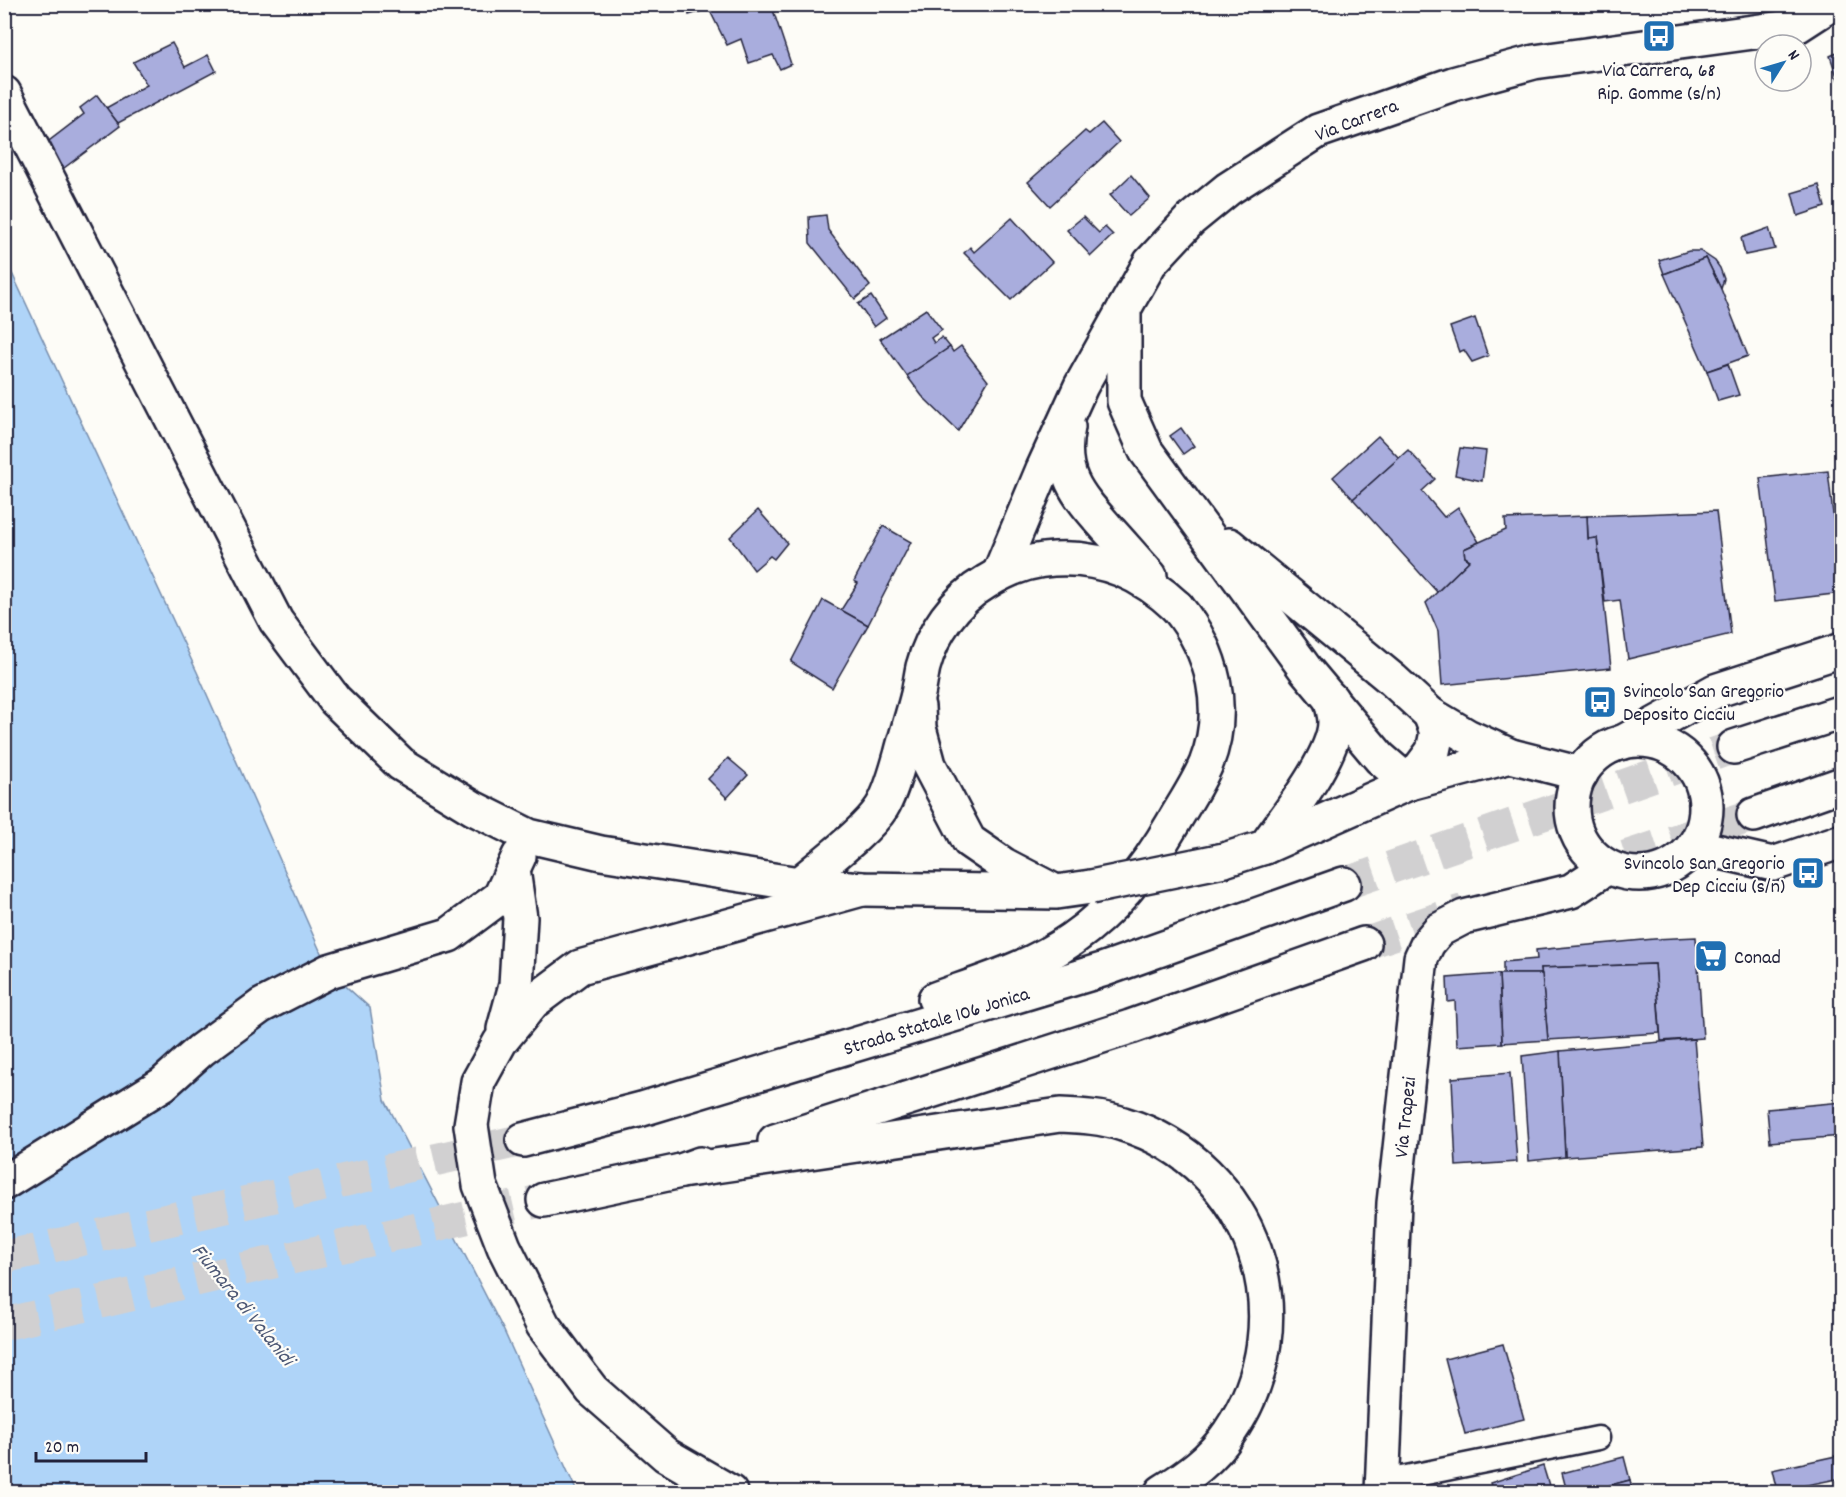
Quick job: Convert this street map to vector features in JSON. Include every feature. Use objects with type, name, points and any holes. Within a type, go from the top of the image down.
[{"type":"main road","points":[[1834,4],[1842,6]]},
{"type":"main road","name":"Via Carrera","points":[[1190,514],[1146,451],[1124,401],[1124,309],[1150,263],[1190,220],[1228,189],[1318,131],[1453,84],[1534,62],[1797,26],[1834,4]]},
{"type":"main road","points":[[4,93],[276,621],[334,700],[401,764],[473,808],[529,836],[601,853],[799,884],[862,889],[1056,892],[1091,888],[1224,860],[1265,847],[1409,783],[1511,756]]},
{"type":"main road","points":[[999,574],[1081,387],[1124,309]]},
{"type":"main road","points":[[642,1109],[1035,962],[1073,939],[1122,897],[1162,842],[1199,778],[1213,742],[1216,701],[1214,680],[1200,641],[1190,623],[1082,500],[1069,476],[1064,450],[1081,387]]},
{"type":"main road","points":[[1190,514],[1306,670],[1380,758],[1409,783]]},
{"type":"main road","points":[[1190,514],[1393,680],[1430,714],[1467,736],[1511,756],[1581,774]]},
{"type":"main road","points":[[799,884],[863,828],[882,806],[896,771],[923,668],[932,643],[944,621],[978,586],[1021,565],[1045,559],[1094,560],[1139,577],[1159,590],[1177,607]]},
{"type":"main road","points":[[1623,742],[1643,740],[1662,744],[1680,754],[1694,769],[1703,788],[1706,808],[1703,828],[1694,846],[1670,867],[1654,873],[1623,872],[1608,867],[1590,854],[1578,836],[1572,815],[1573,793],[1581,774],[1591,760],[1606,749],[1623,742],[1715,691],[1842,650]]},
{"type":"main road","points":[[918,694],[919,728],[929,765],[969,841],[1004,865],[1056,892]]},
{"type":"main road","points":[[1265,847],[1302,793],[1331,743],[1335,722],[1331,699]]},
{"type":"main road","points":[[1734,747],[1842,712]]},
{"type":"main road","points":[[1409,783],[1433,751],[1437,732],[1430,714]]},
{"type":"main road","points":[[1754,815],[1842,784]]},
{"type":"main road","points":[[4,1183],[163,1084],[201,1050],[261,1006],[328,971],[449,935],[500,897],[529,836]]},
{"type":"main road","points":[[1694,846],[1773,864],[1842,841]]},
{"type":"main road","name":"Via Trapezi","points":[[1382,1487],[1394,1203],[1421,958],[1428,943],[1439,930],[1464,917],[1571,891],[1608,867]]},
{"type":"main road","points":[[500,1042],[516,985],[520,918],[513,870]]},
{"type":"main road","name":"Strada Statale 106 Jonica","points":[[523,1140],[642,1109],[1102,970],[1344,884]]},
{"type":"main road","points":[[730,1492],[666,1455],[592,1390],[543,1325],[504,1247],[480,1185],[471,1125],[477,1082],[500,1042],[533,1002],[580,967],[862,889]]},
{"type":"main road","points":[[681,1171],[1130,1027],[1364,944]]},
{"type":"main road","points":[[544,1200],[681,1171],[1060,1115],[1092,1117],[1123,1124],[1152,1135],[1180,1151],[1205,1171],[1226,1195],[1243,1222],[1256,1251],[1264,1283],[1267,1315],[1265,1346],[1257,1377],[1245,1407],[1229,1434],[1208,1458],[1184,1479],[1162,1492]]},
{"type":"lane","points":[[1382,1487],[1598,1438]]},
{"type":"water","name":"Fiumara di Valanidi","points":[[4,256],[197,672],[329,971],[370,1008],[385,1100],[504,1331],[577,1492],[5,1492]]},
{"type":"building","points":[[687,4],[771,4],[791,64],[780,69],[773,55],[749,63],[741,39],[727,45],[709,9],[689,15]]},
{"type":"building","points":[[172,43],[185,67],[208,55],[216,71],[118,123],[106,108],[147,85],[133,62]]},
{"type":"building","points":[[1839,52],[1842,58],[1842,81],[1839,82],[1830,56]]},
{"type":"building","points":[[97,95],[120,126],[64,168],[45,144],[84,114],[80,108]]},
{"type":"building","points":[[1102,123],[1119,142],[1050,206],[1028,182],[1085,131],[1089,134]]},
{"type":"building","points":[[1131,175],[1150,198],[1129,216],[1110,195]]},
{"type":"building","points":[[1819,185],[1825,207],[1798,216],[1792,193]]},
{"type":"building","points":[[826,215],[828,230],[870,286],[855,299],[810,243],[809,217]]},
{"type":"building","points":[[1083,217],[1099,233],[1105,227],[1113,235],[1091,256],[1067,230]]},
{"type":"building","points":[[1012,218],[1052,262],[1011,300],[964,253],[970,247],[974,252]]},
{"type":"building","points":[[1769,228],[1775,249],[1745,255],[1741,238]]},
{"type":"building","points":[[1689,251],[1700,251],[1715,261],[1724,279],[1721,289],[1706,258],[1664,274],[1659,260]]},
{"type":"building","points":[[1706,258],[1748,356],[1707,371],[1664,274]]},
{"type":"building","points":[[871,296],[886,318],[874,327],[858,304]]},
{"type":"building","points":[[926,309],[942,330],[931,338],[934,343],[942,337],[950,347],[907,376],[880,339]]},
{"type":"building","points":[[1475,318],[1488,356],[1472,362],[1464,350],[1459,352],[1450,327]]},
{"type":"building","points":[[961,346],[988,381],[958,431],[922,396],[907,376],[950,347],[953,352]]},
{"type":"building","points":[[1728,364],[1739,395],[1718,401],[1707,371]]},
{"type":"building","points":[[1181,428],[1194,446],[1183,454],[1170,436]]},
{"type":"building","points":[[1378,436],[1399,458],[1353,499],[1333,477]]},
{"type":"building","points":[[1460,448],[1486,451],[1482,481],[1455,475]]},
{"type":"building","points":[[1408,450],[1435,479],[1422,491],[1444,517],[1458,507],[1479,542],[1464,549],[1465,557],[1470,560],[1437,592],[1353,499]]},
{"type":"building","points":[[1828,471],[1842,593],[1775,601],[1760,478]]},
{"type":"building","points":[[758,510],[787,543],[774,559],[770,556],[754,570],[730,537]]},
{"type":"building","points":[[1716,511],[1731,634],[1628,659],[1620,600],[1605,602],[1597,538],[1588,539],[1587,516]]},
{"type":"building","points":[[1587,516],[1588,539],[1597,538],[1611,668],[1442,685],[1438,631],[1426,603],[1470,560],[1465,557],[1464,549],[1506,530],[1505,519]]},
{"type":"building","points":[[883,526],[911,542],[868,625],[841,610],[858,583],[854,581]]},
{"type":"building","points":[[823,600],[868,625],[832,688],[791,662]]},
{"type":"building","points":[[728,758],[748,775],[727,798],[708,779]]},
{"type":"building","points":[[1696,937],[1703,1038],[1661,1041],[1655,964],[1541,968],[1542,974],[1503,974],[1503,962],[1537,959],[1536,950]]},
{"type":"building","points":[[1655,964],[1660,1033],[1548,1040],[1541,968]]},
{"type":"building","points":[[1499,974],[1542,974],[1548,1040],[1502,1043]]},
{"type":"building","points":[[1499,974],[1502,1043],[1457,1046],[1455,1001],[1448,1002],[1447,978]]},
{"type":"building","points":[[1694,1039],[1703,1147],[1565,1157],[1560,1051]]},
{"type":"building","points":[[1560,1051],[1565,1157],[1529,1161],[1522,1056]]},
{"type":"building","points":[[1510,1073],[1517,1162],[1456,1166],[1452,1078]]},
{"type":"building","points":[[1842,1102],[1842,1136],[1770,1142],[1767,1109]]},
{"type":"building","points":[[1503,1344],[1524,1419],[1465,1434],[1445,1359]]},
{"type":"building","points":[[1836,1456],[1842,1478],[1777,1491],[1772,1470]]},
{"type":"building","points":[[1624,1457],[1630,1480],[1585,1492],[1567,1492],[1562,1473]]},
{"type":"building","points":[[1543,1466],[1551,1492],[1493,1492],[1490,1483]]},
{"type":"building","points":[[1630,1480],[1633,1492],[1585,1492]]},
{"type":"tunnel","points":[[1344,884],[1734,747]]},
{"type":"tunnel","points":[[1579,872],[1754,815]]},
{"type":"tunnel","points":[[1364,944],[1464,910]]},
{"type":"tunnel","points":[[4,1257],[523,1140]]},
{"type":"tunnel","points":[[4,1324],[544,1200]]},
{"type":"place","name":"Via Carrera, 68 Rip. Gomme (s/n)","points":[[1659,36]]},
{"type":"place","name":"Svincolo San Gregorio Deposito Cicciu","points":[[1600,702]]},
{"type":"place","name":"Svincolo San Gregorio Dep Cicciu (s/n)","points":[[1808,873]]},
{"type":"place","name":"Conad","points":[[1711,956]]}]
